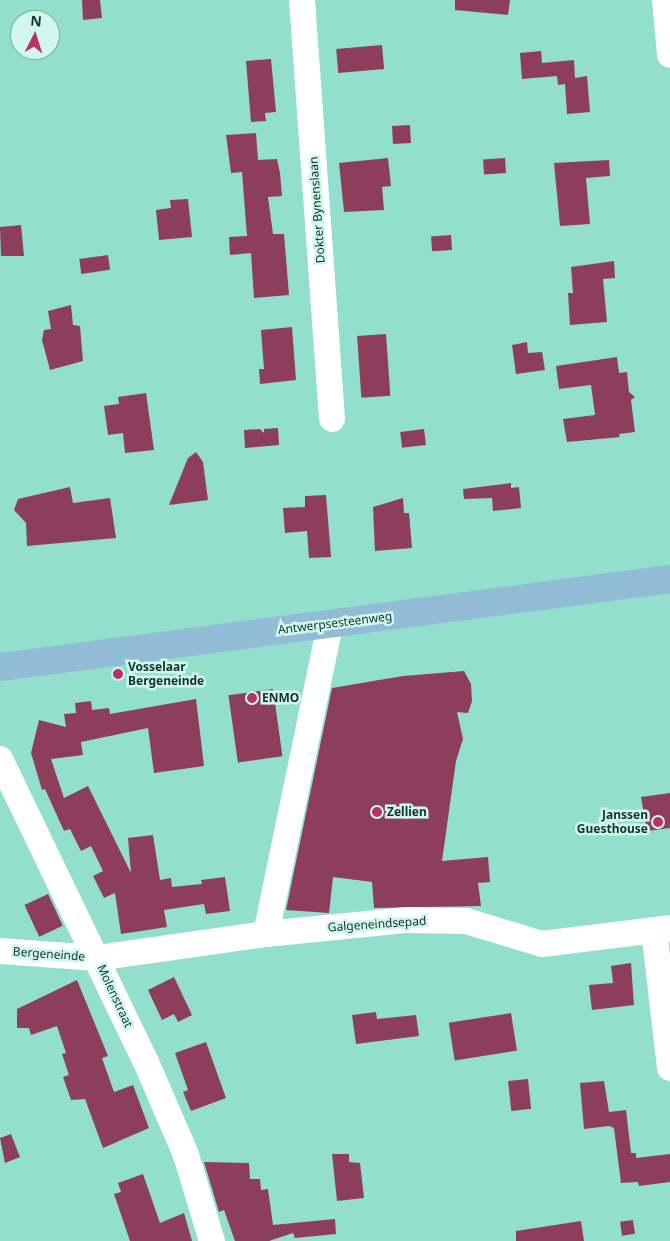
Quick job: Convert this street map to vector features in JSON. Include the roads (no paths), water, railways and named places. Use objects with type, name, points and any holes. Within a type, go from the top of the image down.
[{"type":"main road","name":"Antwerpsesteenweg","points":[[0,667],[670,579]]},
{"type":"street","name":"Dokter Bynenslaan","points":[[302,0],[332,419]]},
{"type":"street","points":[[665,0],[670,55]]},
{"type":"street","points":[[266,934],[330,624]]},
{"type":"street","name":"Molenstraat","points":[[0,759],[97,958],[186,1155],[212,1241]]},
{"type":"street","name":"Galgeneindsepad","points":[[97,958],[266,934],[407,920],[466,921],[542,944],[662,929],[670,1068]]},
{"type":"street","name":"Bergeneinde","points":[[0,951],[97,958]]},
{"type":"place","name":"Vosselaar Bergeneinde","points":[[118,674]]},
{"type":"place","name":"ENMO","points":[[252,698]]},
{"type":"place","name":"Zellien","points":[[377,812]]},
{"type":"place","name":"Janssen Guesthouse","points":[[658,822]]}]
